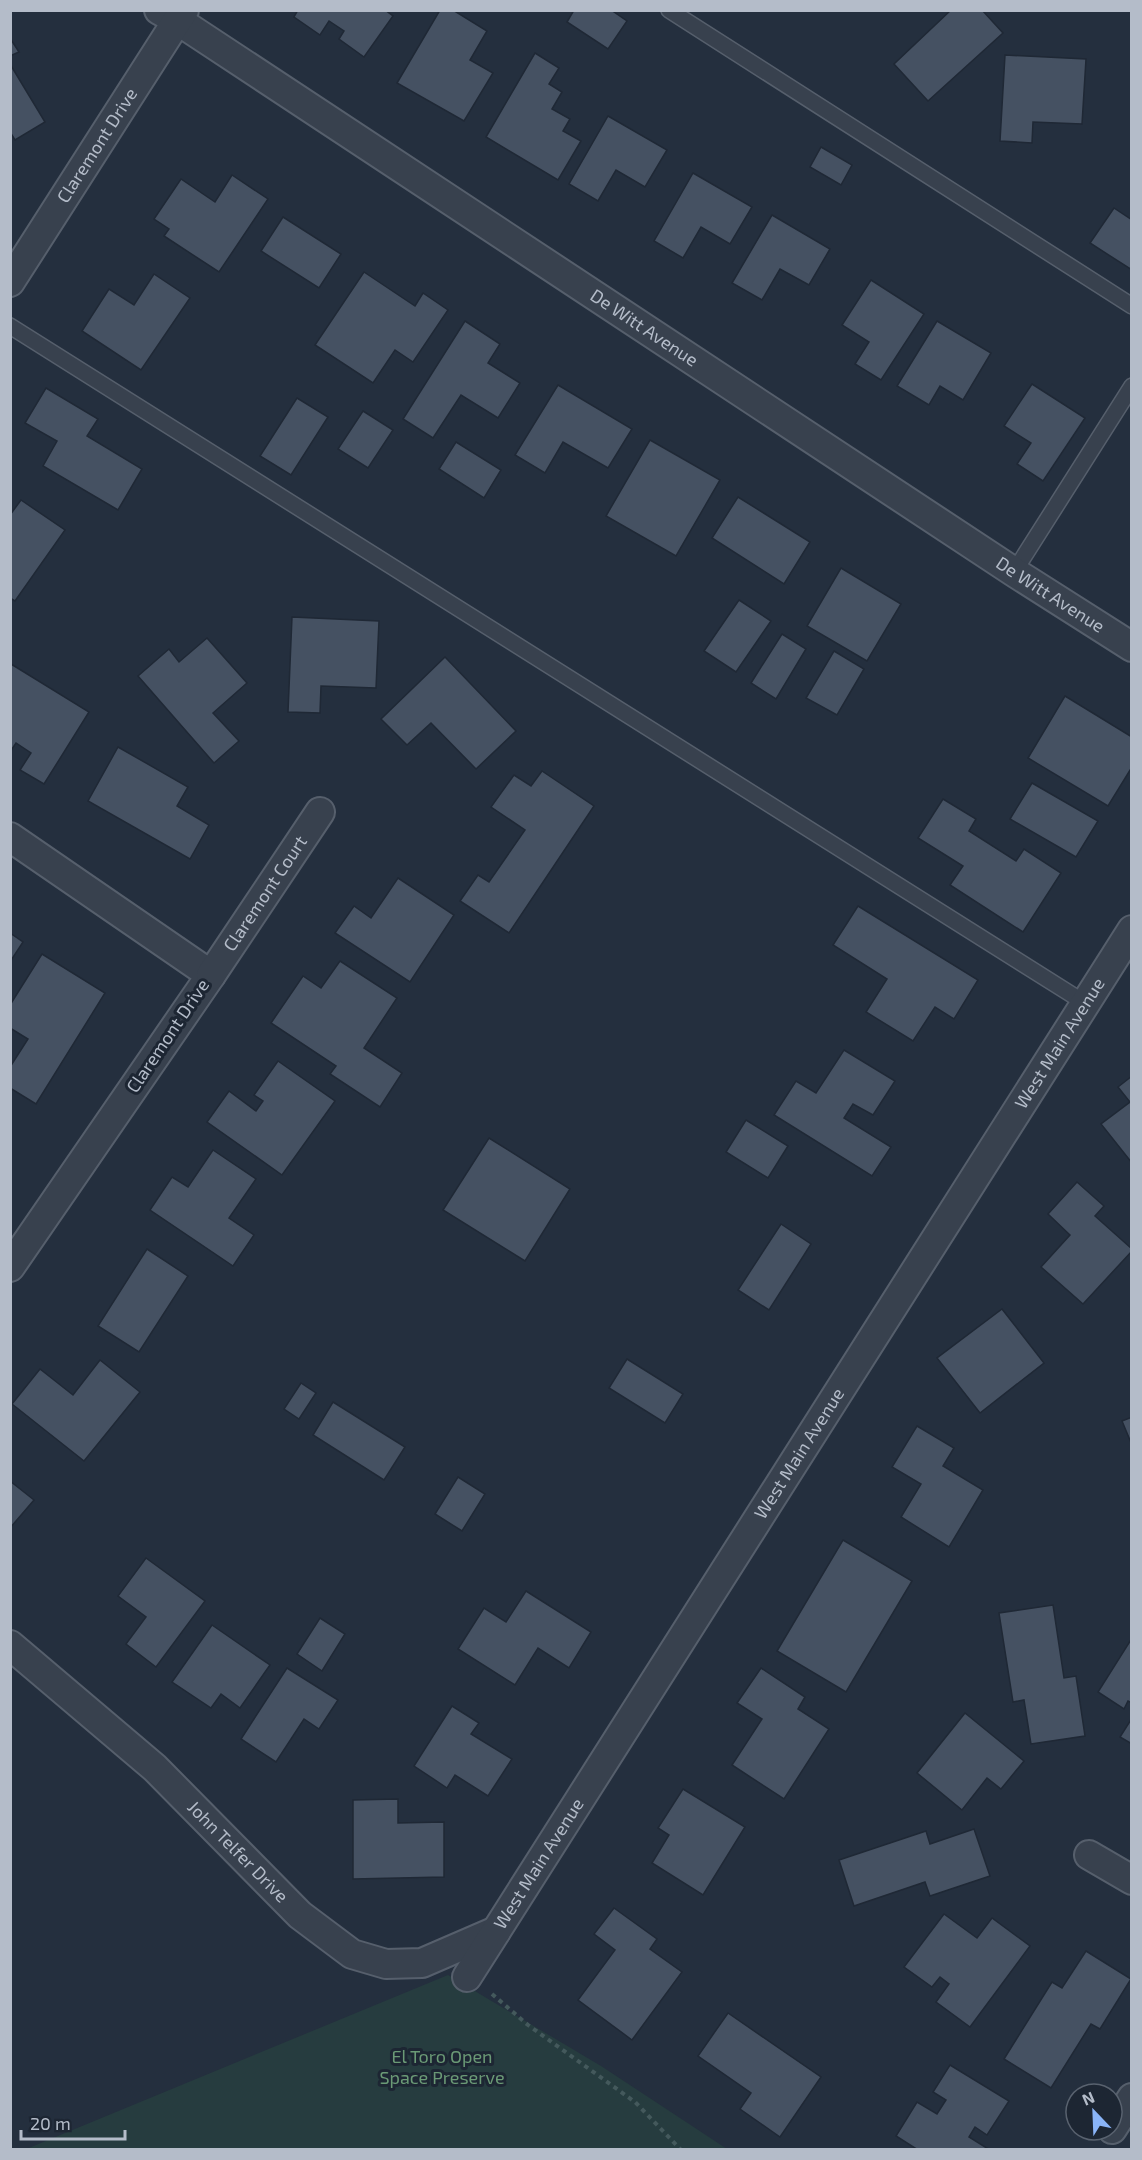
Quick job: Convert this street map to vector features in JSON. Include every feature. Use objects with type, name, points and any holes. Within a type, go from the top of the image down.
[{"type":"street","name":"Claremont Drive","points":[[10,282],[173,14]]},
{"type":"street","name":"De Witt Avenue","points":[[173,14],[1014,572],[1131,647]]},
{"type":"street","name":"Claremont Court","points":[[211,975],[320,812]]},
{"type":"street","name":"Claremont Drive","points":[[10,837],[211,975],[10,1267]]},
{"type":"street","name":"West Main Avenue","points":[[467,1977],[1131,930]]},
{"type":"street","name":"John Telfer Drive","points":[[10,1645],[155,1768],[300,1915],[352,1954],[386,1964],[422,1963],[496,1931]]},
{"type":"street","points":[[1089,1855],[1131,1880]]},
{"type":"lane","points":[[669,10],[1131,306]]},
{"type":"lane","points":[[10,326],[1085,1003]]},
{"type":"lane","points":[[1014,572],[1131,386]]},
{"type":"path","points":[[467,1977],[498,1998],[528,2025],[635,2102],[681,2150]]},
{"type":"green space","name":"El Toro Open Space Preserve","points":[[448,1975],[601,2066],[727,2149],[24,2150]]},
{"type":"building","points":[[298,10],[385,10],[393,16],[364,57],[339,39],[344,31],[329,21],[320,35],[294,17]]},
{"type":"building","points":[[440,10],[453,10],[487,31],[470,60],[493,73],[464,121],[397,83]]},
{"type":"building","points":[[574,10],[611,10],[627,21],[608,49],[567,22]]},
{"type":"building","points":[[951,10],[982,10],[1003,33],[928,101],[894,64]]},
{"type":"building","points":[[10,38],[19,52],[10,56]]},
{"type":"building","points":[[535,53],[559,68],[549,84],[562,92],[552,109],[570,119],[563,131],[581,141],[558,180],[486,137]]},
{"type":"building","points":[[1005,55],[1086,59],[1082,124],[1033,122],[1032,143],[1000,141]]},
{"type":"building","points":[[10,64],[45,122],[15,140],[10,132]]},
{"type":"building","points":[[608,116],[667,150],[645,187],[616,170],[598,201],[569,184]]},
{"type":"building","points":[[821,147],[852,165],[841,185],[810,167]]},
{"type":"building","points":[[693,173],[752,207],[730,244],[701,227],[683,258],[654,241]]},
{"type":"building","points":[[232,175],[268,199],[219,272],[164,236],[169,229],[154,219],[181,179],[215,202]]},
{"type":"building","points":[[1114,208],[1132,220],[1132,270],[1090,243]]},
{"type":"building","points":[[772,215],[830,249],[809,285],[780,269],[762,300],[732,283]]},
{"type":"building","points":[[283,217],[341,254],[319,288],[261,251]]},
{"type":"building","points":[[364,272],[415,306],[423,293],[448,310],[413,362],[395,350],[373,383],[315,345]]},
{"type":"building","points":[[154,274],[190,298],[141,370],[82,331],[109,289],[134,305]]},
{"type":"building","points":[[871,280],[924,314],[881,380],[855,364],[869,342],[842,325]]},
{"type":"building","points":[[465,321],[500,344],[488,363],[520,383],[498,418],[461,395],[433,438],[403,419]]},
{"type":"building","points":[[937,321],[991,353],[963,400],[940,386],[929,405],[897,386]]},
{"type":"building","points":[[1032,384],[1085,418],[1043,481],[1017,464],[1031,443],[1004,426]]},
{"type":"building","points":[[558,385],[632,429],[608,468],[563,442],[545,473],[515,455]]},
{"type":"building","points":[[46,388],[98,419],[87,436],[142,469],[118,510],[43,466],[57,441],[25,423]]},
{"type":"building","points":[[297,398],[328,417],[291,475],[260,456]]},
{"type":"building","points":[[363,411],[393,430],[368,468],[338,449]]},
{"type":"building","points":[[650,440],[720,480],[676,556],[606,516]]},
{"type":"building","points":[[456,442],[501,470],[484,498],[439,469]]},
{"type":"building","points":[[738,497],[810,542],[784,584],[712,538]]},
{"type":"building","points":[[21,500],[65,530],[15,601],[10,598],[10,515]]},
{"type":"building","points":[[841,568],[901,604],[867,661],[807,626]]},
{"type":"building","points":[[739,600],[771,621],[736,672],[704,651]]},
{"type":"building","points":[[292,617],[379,621],[376,688],[321,686],[320,713],[288,712]]},
{"type":"building","points":[[782,634],[806,649],[776,699],[751,683]]},
{"type":"building","points":[[207,638],[247,683],[213,713],[239,741],[214,763],[138,676],[169,649],[179,662]]},
{"type":"building","points":[[834,651],[864,669],[837,715],[806,698]]},
{"type":"building","points":[[445,657],[516,731],[476,769],[431,723],[407,745],[381,719]]},
{"type":"building","points":[[11,664],[89,712],[44,784],[20,770],[31,753],[16,743],[10,752]]},
{"type":"building","points":[[1065,696],[1132,737],[1132,767],[1108,806],[1028,758]]},
{"type":"building","points":[[118,747],[188,787],[177,806],[209,825],[190,859],[88,801]]},
{"type":"building","points":[[542,771],[594,806],[509,933],[460,901],[478,875],[489,882],[525,830],[491,807],[514,775],[531,786]]},
{"type":"building","points":[[1032,783],[1098,821],[1076,857],[1010,819]]},
{"type":"building","points":[[943,799],[976,819],[969,831],[1016,861],[1024,849],[1061,873],[1023,932],[950,885],[963,866],[918,838]]},
{"type":"building","points":[[398,878],[454,915],[410,982],[335,933],[354,906],[371,918]]},
{"type":"building","points":[[858,906],[978,980],[954,1019],[935,1007],[913,1041],[866,1012],[887,979],[833,945]]},
{"type":"building","points":[[10,933],[23,942],[10,962]]},
{"type":"building","points":[[42,954],[105,993],[36,1104],[10,1088],[10,1067],[28,1039],[10,1028],[10,1005]]},
{"type":"building","points":[[340,961],[397,998],[364,1048],[402,1073],[380,1107],[330,1074],[336,1066],[271,1023],[303,976],[321,988]]},
{"type":"building","points":[[844,1050],[895,1081],[873,1115],[853,1104],[844,1118],[891,1147],[872,1176],[774,1115],[796,1081],[816,1093]]},
{"type":"building","points":[[278,1061],[335,1101],[282,1175],[207,1122],[229,1091],[256,1111],[263,1101],[254,1095]]},
{"type":"building","points":[[1132,1076],[1132,1163],[1101,1124],[1130,1102],[1118,1087]]},
{"type":"building","points":[[746,1120],[788,1146],[768,1178],[726,1152]]},
{"type":"building","points":[[489,1138],[570,1189],[525,1261],[443,1210]]},
{"type":"building","points":[[213,1150],[256,1179],[229,1218],[254,1235],[233,1266],[150,1210],[172,1177],[188,1187]]},
{"type":"building","points":[[1077,1182],[1104,1206],[1095,1216],[1132,1249],[1083,1304],[1041,1267],[1070,1235],[1048,1214]]},
{"type":"building","points":[[781,1224],[811,1244],[769,1310],[738,1290]]},
{"type":"building","points":[[147,1249],[188,1276],[139,1352],[98,1326]]},
{"type":"building","points":[[1002,1309],[1044,1363],[980,1413],[937,1358]]},
{"type":"building","points":[[627,1359],[683,1394],[665,1423],[609,1388]]},
{"type":"building","points":[[100,1360],[140,1392],[84,1461],[12,1404],[40,1369],[73,1395]]},
{"type":"building","points":[[301,1383],[316,1393],[299,1419],[284,1409]]},
{"type":"building","points":[[333,1402],[405,1447],[384,1480],[313,1435]]},
{"type":"building","points":[[1132,1417],[1132,1445],[1122,1421]]},
{"type":"building","points":[[917,1426],[954,1448],[943,1466],[983,1490],[949,1547],[901,1517],[921,1484],[892,1467]]},
{"type":"building","points":[[458,1477],[485,1494],[462,1531],[435,1514]]},
{"type":"building","points":[[10,1481],[34,1500],[10,1528]]},
{"type":"building","points":[[843,1540],[912,1581],[846,1692],[777,1651]]},
{"type":"building","points":[[146,1558],[205,1601],[156,1667],[126,1644],[146,1617],[118,1596]]},
{"type":"building","points":[[526,1591],[591,1632],[569,1668],[538,1648],[515,1685],[458,1649],[484,1608],[506,1622]]},
{"type":"building","points":[[1053,1605],[1064,1678],[1076,1676],[1085,1736],[1031,1744],[1024,1700],[1013,1702],[999,1613]]},
{"type":"building","points":[[320,1618],[345,1634],[322,1671],[297,1654]]},
{"type":"building","points":[[212,1625],[270,1665],[240,1708],[221,1694],[211,1708],[172,1682]]},
{"type":"building","points":[[1132,1638],[1132,1703],[1128,1701],[1124,1709],[1098,1692]]},
{"type":"building","points":[[287,1668],[338,1700],[319,1729],[304,1719],[276,1762],[241,1739]]},
{"type":"building","points":[[761,1668],[805,1697],[798,1709],[829,1729],[784,1799],[732,1765],[762,1719],[737,1703]]},
{"type":"building","points":[[452,1706],[479,1723],[471,1734],[512,1759],[488,1796],[455,1775],[447,1788],[414,1766]]},
{"type":"building","points":[[965,1713],[1024,1761],[1001,1789],[987,1778],[962,1810],[917,1773]]},
{"type":"building","points":[[1132,1718],[1132,1744],[1120,1737]]},
{"type":"building","points":[[683,1789],[745,1827],[703,1895],[652,1863],[669,1835],[658,1828]]},
{"type":"building","points":[[398,1799],[398,1823],[444,1822],[444,1877],[353,1879],[353,1800]]},
{"type":"building","points":[[974,1829],[990,1876],[930,1896],[925,1882],[854,1906],[839,1860],[926,1831],[930,1844]]},
{"type":"building","points":[[614,1908],[657,1939],[650,1949],[682,1972],[632,2040],[578,2000],[615,1950],[594,1934]]},
{"type":"building","points":[[944,1914],[977,1938],[992,1918],[1030,1946],[970,2027],[936,2002],[949,1984],[940,1977],[932,1987],[904,1967]]},
{"type":"building","points":[[1086,1951],[1131,1979],[1100,2029],[1091,2024],[1051,2088],[1004,2059],[1052,1982],[1062,1988]]},
{"type":"building","points":[[728,2013],[821,2077],[780,2137],[740,2109],[751,2093],[698,2056]]},
{"type":"building","points":[[950,2065],[1009,2101],[987,2135],[975,2127],[969,2137],[990,2150],[918,2150],[896,2136],[917,2102],[937,2114],[946,2100],[933,2092]]}]
